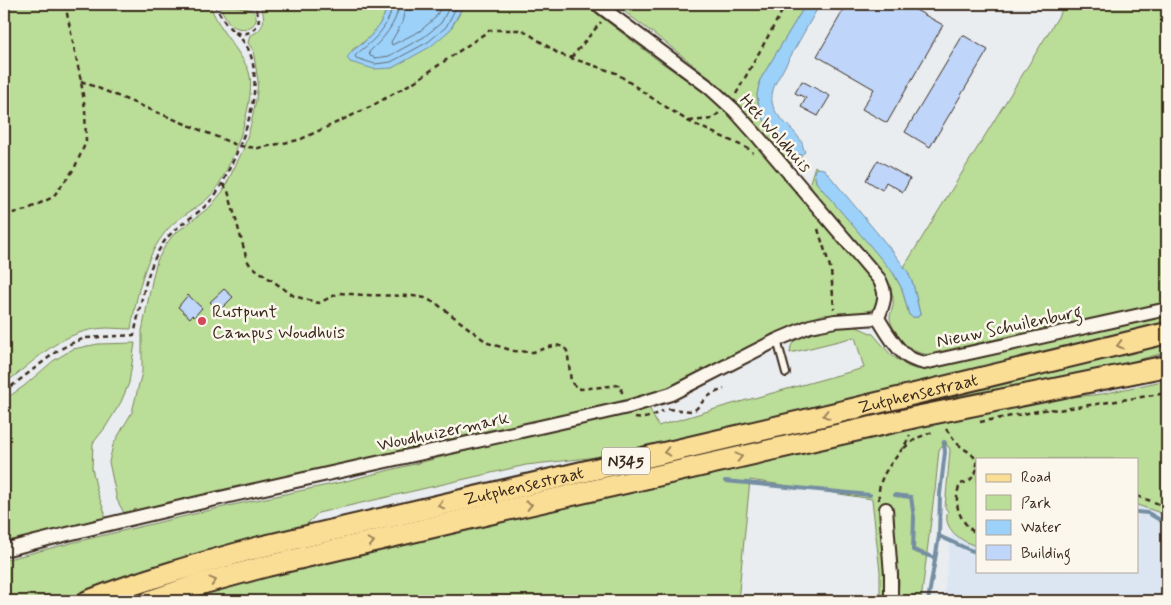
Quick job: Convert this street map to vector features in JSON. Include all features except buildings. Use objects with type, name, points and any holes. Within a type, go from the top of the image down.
[{"type":"main road","name":"Zutphensestraat","points":[[88,601],[191,566],[260,547],[840,412],[1167,333]]},
{"type":"main road","name":"Zutphensestraat","points":[[150,601],[197,585],[267,566],[484,515],[916,417],[1167,366]]},
{"type":"street","name":"Het Woldhuis","points":[[597,4],[710,88],[759,138],[879,279],[885,294],[884,303],[878,318]]},
{"type":"street","name":"Nieuw Schuilenburg","points":[[878,318],[884,329],[910,359],[924,363],[1167,309]]},
{"type":"street","name":"Woudhuizermark","points":[[4,550],[234,495],[628,408],[671,394],[777,340],[810,326],[835,321],[878,318]]},
{"type":"street","points":[[886,509],[891,567],[891,601]]},
{"type":"lane","points":[[777,340],[786,373]]},
{"type":"path","points":[[4,215],[26,210],[53,197],[74,169],[86,142],[85,109],[81,80],[64,4]]},
{"type":"path","points":[[4,392],[70,344],[85,338],[134,335],[145,286],[159,249],[170,233],[210,201],[222,184],[239,146],[250,114],[254,84],[251,54],[247,46],[226,22],[214,4]]},
{"type":"path","points":[[235,32],[248,32],[254,30],[257,25],[257,11],[248,4]]},
{"type":"path","points":[[688,121],[712,119],[728,105],[740,88],[786,4]]},
{"type":"path","points":[[571,58],[609,12]]},
{"type":"path","points":[[81,80],[239,146],[258,148],[299,140],[370,108],[417,80],[490,30],[523,30],[560,54],[616,73],[688,121],[751,150],[757,157]]},
{"type":"path","points":[[222,184],[228,191],[250,265],[294,296],[319,303],[339,293],[413,296],[431,300],[488,343],[514,350],[532,352],[556,345],[564,347],[567,351],[570,378],[573,386],[581,389],[620,385],[628,408],[632,415],[638,419],[650,417],[669,409],[691,411],[696,409],[707,397],[724,389]]},
{"type":"path","points":[[818,227],[831,270],[835,321]]},
{"type":"path","points":[[974,424],[1049,410],[1167,393]]},
{"type":"path","points":[[904,448],[918,438],[932,432],[955,427]]},
{"type":"path","points":[[946,429],[960,446],[973,455],[976,460]]},
{"type":"path","points":[[976,471],[974,477],[968,482],[960,484],[957,507],[963,523],[976,533]]},
{"type":"path","points":[[1138,496],[1159,504],[1167,510]]},
{"type":"shaded area","points":[[1167,404],[1167,601],[943,601],[962,444]]},
{"type":"green space","points":[[4,4],[209,4],[223,31],[249,71],[251,89],[240,138],[219,184],[207,199],[177,220],[167,230],[147,264],[139,290],[131,329],[107,328],[91,330],[63,340],[51,347],[4,384],[4,37],[9,36],[4,21]]},
{"type":"green space","points":[[259,4],[388,4],[383,19],[375,31],[352,50],[350,62],[392,68],[450,30],[463,4],[584,4],[712,98],[743,127],[875,280],[878,301],[867,312],[822,315],[800,322],[652,396],[129,514],[124,513],[117,500],[109,462],[113,445],[132,412],[142,372],[142,331],[153,276],[157,261],[165,246],[173,235],[211,206],[223,191],[243,150],[256,100],[258,81],[253,50],[248,43],[250,35],[262,27],[264,18]]},
{"type":"green space","points":[[619,4],[806,4],[760,80],[757,95],[760,113],[768,126],[791,152],[802,157],[793,162],[786,163],[717,84],[617,6]]},
{"type":"green space","points":[[1066,4],[1167,4],[1167,303],[933,355],[916,352],[899,338],[891,323],[890,316],[893,299],[891,289],[886,280],[812,192],[810,182],[815,166],[817,168],[814,171],[816,182],[892,271],[902,289],[909,315],[918,317],[920,314],[913,284],[904,267]]},
{"type":"green space","points":[[220,7],[240,7],[251,10],[255,14],[255,22],[248,28],[236,28],[230,24]]},
{"type":"green space","points":[[1167,315],[1167,325],[666,443],[606,456],[526,465],[318,513],[304,527],[235,543],[129,576],[61,601],[4,601],[4,560],[228,506],[342,482],[649,407],[658,426],[864,368],[855,337],[790,353],[791,346],[797,336],[810,330],[852,325],[873,334],[891,355],[907,366],[915,369],[928,369]]},
{"type":"green space","points":[[1167,342],[1167,352],[1105,369],[194,579],[128,601],[115,601],[197,574],[275,552]]},
{"type":"green space","points":[[135,343],[129,383],[121,402],[93,443],[92,468],[97,491],[105,513],[104,520],[4,545],[4,400],[24,386],[53,361],[73,349],[98,344]]},
{"type":"green space","points":[[1167,380],[1167,516],[1138,505],[1138,458],[976,458],[976,546],[966,542],[955,534],[950,529],[948,523],[948,511],[945,508],[950,450],[946,441],[942,442],[943,447],[939,450],[921,601],[898,601],[899,582],[891,506],[879,507],[884,543],[886,601],[880,601],[880,572],[872,499],[750,480],[738,601],[175,601],[283,572],[494,522],[1026,402],[1102,394]]},
{"type":"water","points":[[388,4],[463,4],[463,6],[450,30],[430,47],[392,68],[374,69],[350,62],[347,58],[352,51],[367,40],[375,31]]},
{"type":"water","points":[[806,4],[820,4],[775,84],[772,94],[772,103],[775,110],[802,142],[805,152],[801,155],[791,152],[768,126],[760,113],[757,95],[760,80]]},
{"type":"water","points":[[817,168],[824,169],[908,272],[913,284],[920,314],[918,317],[909,315],[902,289],[894,274],[816,182],[814,171]]},
{"type":"waterway","points":[[928,601],[939,536],[940,494],[945,452],[944,442]]},
{"type":"waterway","points":[[725,481],[870,495]]},
{"type":"waterway","points":[[895,495],[911,497],[914,518],[913,550],[935,558]]},
{"type":"waterway","points":[[1138,512],[1148,513],[1167,524]]},
{"type":"waterway","points":[[939,536],[976,552]]},
{"type":"place","name":"Rustpunt Campus Woudhuis","points":[[202,321]]}]
